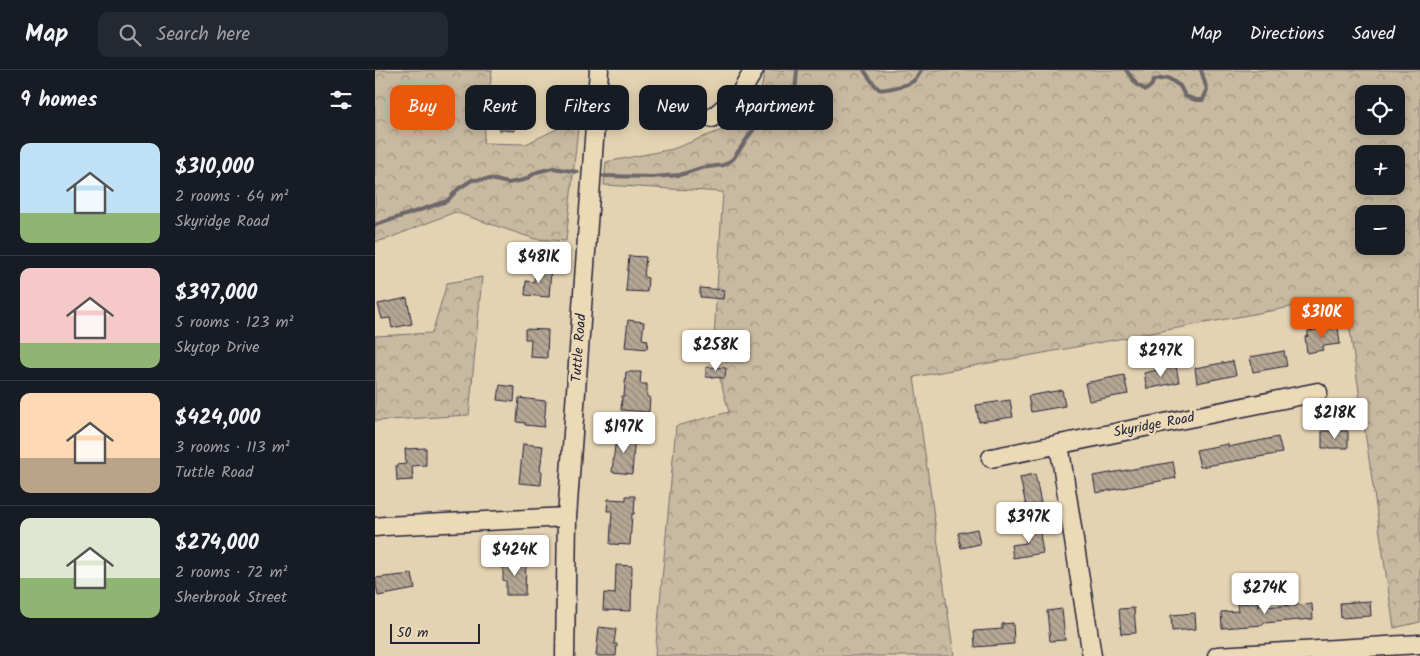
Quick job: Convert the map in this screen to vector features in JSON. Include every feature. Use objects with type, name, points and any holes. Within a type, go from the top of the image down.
[{"type":"street","name":"Tuttle Road","points":[[565,656],[567,517],[599,70]]},
{"type":"street","points":[[712,118],[740,94],[754,70]]},
{"type":"street","name":"Skyridge Road","points":[[991,458],[1318,392]]},
{"type":"street","points":[[1059,444],[1092,656]]},
{"type":"street","points":[[375,527],[567,517]]},
{"type":"street","points":[[1217,656],[1420,644]]},
{"type":"green space","points":[[375,70],[492,70],[490,85],[465,85],[465,130],[485,130],[483,143],[526,144],[555,130],[578,130],[566,241],[535,239],[455,212],[375,242]]},
{"type":"green space","points":[[765,70],[1420,70],[1420,622],[1394,628],[1345,297],[914,377],[954,656],[655,656],[676,426],[729,412],[713,353],[723,192],[604,185],[606,162],[673,149],[721,130],[833,130],[833,85],[762,85]]},
{"type":"green space","points":[[482,277],[469,415],[375,421],[375,336],[432,333],[447,283]]},
{"type":"building","points":[[629,256],[646,257],[644,277],[648,278],[647,292],[626,291]]},
{"type":"building","points":[[535,269],[551,270],[549,297],[525,295],[526,281],[534,282]]},
{"type":"building","points":[[700,288],[724,290],[723,299],[700,297]]},
{"type":"building","points":[[407,298],[412,324],[392,328],[390,318],[382,319],[378,304]]},
{"type":"building","points":[[628,320],[644,322],[642,339],[648,340],[647,349],[625,347]]},
{"type":"building","points":[[1338,327],[1340,344],[1323,346],[1323,350],[1307,353],[1305,337],[1308,336],[1308,331]]},
{"type":"building","points":[[525,329],[548,330],[547,358],[530,357],[531,339],[525,339]]},
{"type":"building","points":[[1284,351],[1287,366],[1253,372],[1250,357]]},
{"type":"building","points":[[1233,361],[1236,375],[1197,383],[1195,368]]},
{"type":"building","points":[[1176,366],[1179,382],[1147,389],[1144,373]]},
{"type":"building","points":[[706,367],[726,368],[725,378],[706,377]]},
{"type":"building","points":[[626,372],[641,372],[640,384],[647,384],[647,397],[650,397],[649,412],[621,410]]},
{"type":"building","points":[[1124,375],[1128,394],[1089,401],[1085,383]]},
{"type":"building","points":[[500,385],[515,387],[514,402],[498,400]]},
{"type":"building","points":[[1062,390],[1065,406],[1031,412],[1028,396]]},
{"type":"building","points":[[519,398],[546,401],[544,427],[517,422]]},
{"type":"building","points":[[1010,400],[1013,417],[979,422],[976,405]]},
{"type":"building","points":[[1322,431],[1348,431],[1348,448],[1322,448]]},
{"type":"building","points":[[619,433],[635,434],[632,474],[612,472],[615,445],[618,445]]},
{"type":"building","points":[[1278,437],[1282,453],[1200,467],[1196,450],[1228,444],[1228,447]]},
{"type":"building","points":[[523,444],[543,446],[540,471],[542,471],[541,485],[519,483]]},
{"type":"building","points":[[426,448],[426,465],[412,466],[413,480],[397,481],[396,465],[406,464],[405,449]]},
{"type":"building","points":[[1173,462],[1176,478],[1096,493],[1093,476]]},
{"type":"building","points":[[1035,474],[1041,503],[1026,506],[1020,477]]},
{"type":"building","points":[[626,496],[635,496],[630,545],[610,544],[612,511],[607,511],[608,499],[626,500]]},
{"type":"building","points":[[1039,527],[1043,553],[1013,558],[1011,545],[1026,543],[1023,529]]},
{"type":"building","points":[[977,529],[980,544],[961,548],[958,533]]},
{"type":"building","points":[[503,559],[526,560],[525,595],[506,595],[506,581],[503,580]]},
{"type":"building","points":[[616,565],[632,566],[631,611],[603,610],[604,593],[615,594]]},
{"type":"building","points":[[412,574],[415,589],[378,596],[375,578]]},
{"type":"building","points":[[1370,601],[1371,616],[1341,618],[1340,603]]},
{"type":"building","points":[[1258,602],[1259,607],[1312,604],[1313,619],[1222,628],[1221,612],[1238,611],[1237,604]]},
{"type":"building","points":[[1134,608],[1136,633],[1121,634],[1119,609]]},
{"type":"building","points":[[1062,609],[1065,640],[1050,641],[1047,611]]},
{"type":"building","points":[[1195,613],[1196,629],[1172,631],[1171,615]]},
{"type":"building","points":[[1013,623],[1014,644],[975,647],[974,631],[1002,629],[1002,624]]},
{"type":"building","points":[[599,627],[616,629],[614,644],[617,644],[616,656],[596,656]]},
{"type":"waterway","points":[[604,176],[651,177],[680,175],[701,168],[724,165],[733,159],[762,117],[770,111],[792,104],[795,94],[797,70]]},
{"type":"waterway","points":[[864,70],[879,89],[910,83],[917,78],[921,70]]},
{"type":"waterway","points":[[1126,70],[1137,85],[1146,90],[1154,80],[1168,78],[1180,86],[1185,96],[1196,100],[1203,100],[1207,90],[1201,70]]},
{"type":"waterway","points":[[375,225],[447,201],[458,189],[472,180],[491,179],[508,183],[524,180],[537,172],[553,168],[578,172]]}]
